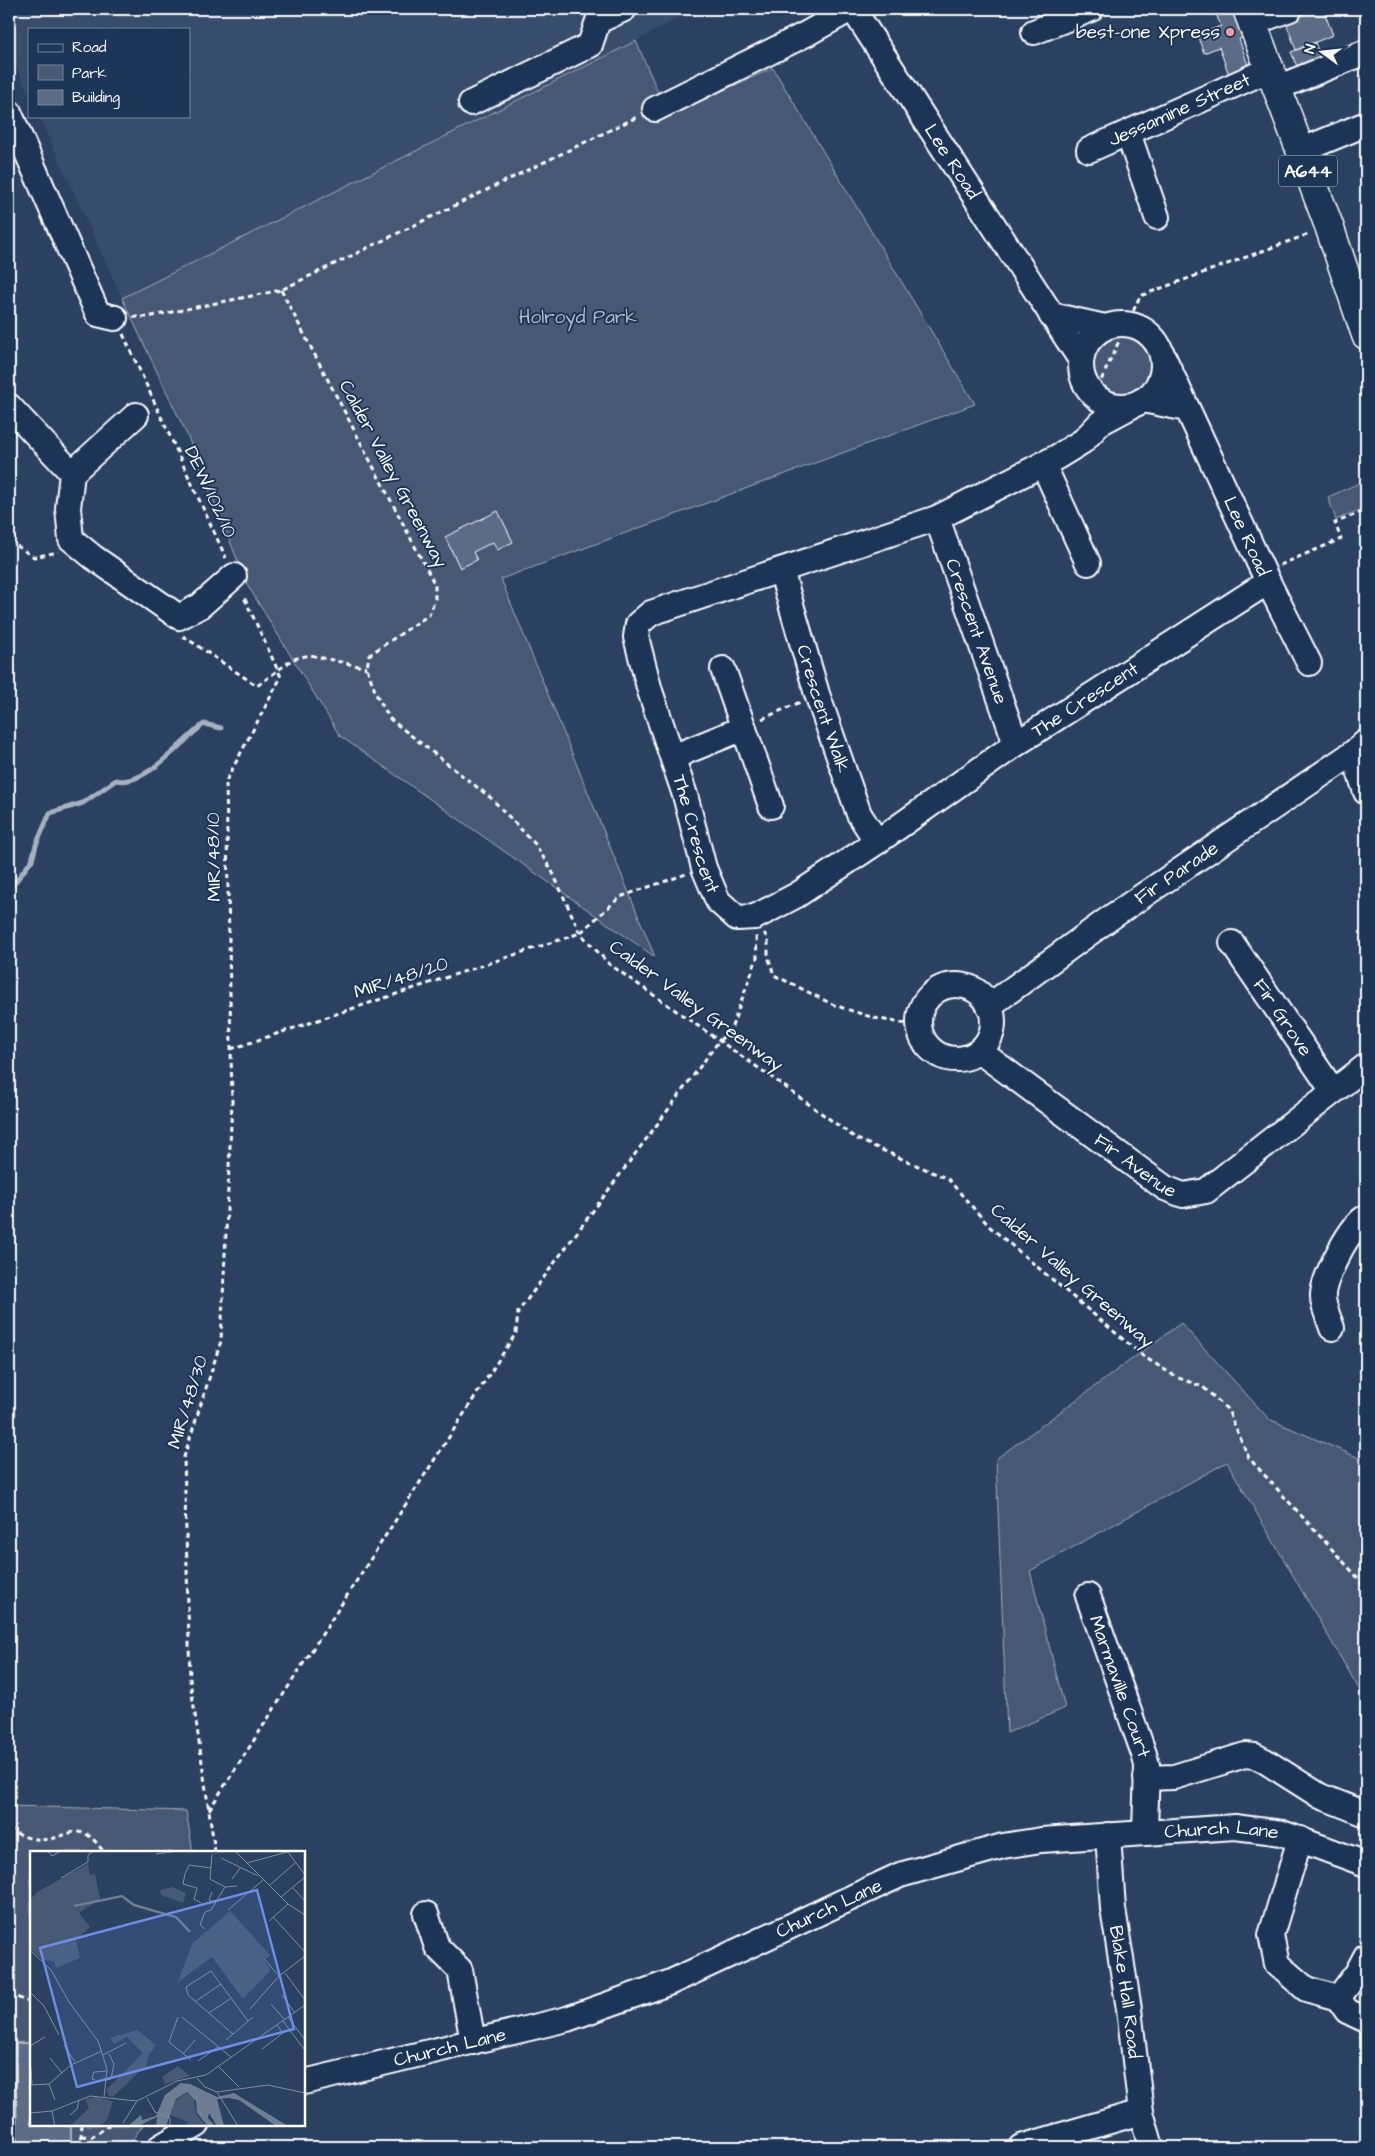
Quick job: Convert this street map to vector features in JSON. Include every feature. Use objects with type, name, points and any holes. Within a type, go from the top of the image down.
[{"type":"highway","name":"A644","points":[[1250,16],[1329,226],[1366,335]]},
{"type":"street","points":[[470,104],[590,45],[598,21],[624,9]]},
{"type":"street","points":[[655,109],[852,9]]},
{"type":"street","name":"Lee Road","points":[[852,9],[1081,360],[1086,386],[1100,407]]},
{"type":"street","points":[[1034,32],[1091,9]]},
{"type":"street","points":[[1250,16],[1290,9]]},
{"type":"street","name":"Jessamine Street","points":[[1089,150],[1128,133],[1274,78],[1366,52]]},
{"type":"street","points":[[9,112],[98,314],[115,318]]},
{"type":"street","points":[[1300,151],[1366,124]]},
{"type":"street","points":[[1128,133],[1157,217]]},
{"type":"street","name":"Lee Road","points":[[1051,315],[1145,331],[1155,341],[1266,577],[1309,663]]},
{"type":"street","points":[[1081,360],[1085,347],[1093,335],[1116,326]]},
{"type":"street","points":[[1143,400],[1160,381],[1163,368],[1162,354]]},
{"type":"street","points":[[1143,400],[1187,408]]},
{"type":"street","name":"The Crescent","points":[[1143,400],[1100,407],[1083,441],[1043,464],[937,518],[651,613],[638,624],[636,638],[648,682],[674,758],[704,868],[718,901],[737,918],[755,917],[797,895],[877,842],[1016,744],[1266,577]]},
{"type":"street","points":[[12,415],[72,473]]},
{"type":"street","points":[[136,415],[72,473],[68,508],[71,539],[92,557],[179,617],[200,606],[234,576]]},
{"type":"street","points":[[1043,464],[1088,563]]},
{"type":"street","name":"Crescent Avenue","points":[[937,518],[1016,744]]},
{"type":"street","name":"Crescent Walk","points":[[780,570],[817,694],[859,814],[877,842]]},
{"type":"street","points":[[723,669],[771,806]]},
{"type":"street","points":[[674,758],[744,728]]},
{"type":"street","points":[[1360,748],[1366,792]]},
{"type":"street","name":"Fir Parade","points":[[989,1006],[1110,918],[1360,748]]},
{"type":"street","name":"Fir Grove","points":[[1232,943],[1333,1091]]},
{"type":"street","points":[[951,985],[963,985],[974,989],[983,996],[993,1018],[992,1030],[987,1041],[979,1050],[969,1056],[947,1058],[937,1053],[928,1046],[922,1037],[919,1026],[919,1015],[930,995],[940,988],[951,985]]},
{"type":"street","name":"Fir Avenue","points":[[979,1050],[1165,1188],[1183,1194],[1206,1191],[1366,1066]]},
{"type":"street","points":[[1332,1328],[1324,1303],[1324,1289],[1338,1253],[1354,1228],[1366,1217]]},
{"type":"street","name":"Marmaville Court","points":[[1088,1596],[1144,1754],[1146,1778],[1145,1832]]},
{"type":"street","name":"Marmaville Court","points":[[1146,1778],[1174,1777],[1245,1755],[1255,1756],[1320,1796],[1366,1814]]},
{"type":"street","name":"Church Lane","points":[[305,2082],[567,2019],[671,1982],[900,1875],[1003,1846],[1041,1840],[1108,1834],[1235,1827],[1282,1833],[1366,1864]]},
{"type":"street","name":"Blake Hall Road","points":[[1108,1834],[1113,1909],[1129,2009],[1141,2112],[1151,2147]]},
{"type":"street","points":[[1300,1839],[1271,1934],[1277,1964],[1306,1989],[1338,1998],[1347,2011],[1366,2020]]},
{"type":"street","points":[[426,1914],[437,1947],[460,1970],[473,2042]]},
{"type":"street","points":[[1338,1998],[1362,1965]]},
{"type":"street","points":[[1021,2147],[1141,2112]]},
{"type":"street","points":[[160,2147],[195,2126]]},
{"type":"path","points":[[115,318],[147,317],[281,290],[655,109]]},
{"type":"path","points":[[1100,407],[1116,326],[1140,296],[1329,226]]},
{"type":"path","name":"Calder Valley Greenway","points":[[281,290],[435,585],[435,599],[429,615],[369,655],[367,668],[376,694],[390,719],[491,798],[535,844],[552,871],[580,933],[609,964],[857,1140],[948,1179],[990,1227],[1143,1356],[1176,1377],[1203,1387],[1228,1410],[1249,1458],[1359,1579],[1366,1592]]},
{"type":"path","name":"DEW/102/10","points":[[115,318],[281,677]]},
{"type":"path","points":[[1266,577],[1341,539],[1335,523],[1366,510]]},
{"type":"path","name":"MIR/48/10","points":[[231,1049],[226,781],[281,677]]},
{"type":"path","points":[[744,728],[817,694]]},
{"type":"path","points":[[580,933],[620,897],[704,868]]},
{"type":"path","points":[[755,917],[768,939],[768,956],[774,975],[834,1005],[874,1018],[919,1026]]},
{"type":"path","points":[[209,1811],[516,1333],[518,1312],[720,1041],[731,1029],[757,958],[755,917]]},
{"type":"path","name":"MIR/48/20","points":[[231,1049],[580,933]]},
{"type":"path","name":"MIR/48/30","points":[[215,1851],[190,1680],[184,1457],[221,1341],[232,1102],[231,1049]]},
{"type":"path","points":[[9,1828],[13,1832],[36,1838],[50,1839],[71,1832],[85,1834],[95,1841],[103,1851]]},
{"type":"path","points":[[9,1994],[30,2003]]},
{"type":"path","points":[[80,2147],[82,2126]]},
{"type":"path","points":[[82,2136],[92,2137],[108,2126]]},
{"type":"shaded area","points":[[23,9],[694,9],[636,41],[122,298],[40,118],[190,118],[190,28],[28,28],[28,93],[9,51],[9,18]]},
{"type":"green space","name":"Holroyd Park","points":[[636,41],[668,115],[773,68],[975,404],[501,579],[655,957],[340,736],[248,586],[188,437],[122,298]]},
{"type":"green space","points":[[1114,324],[1130,324],[1151,335],[1162,356],[1162,372],[1151,393],[1130,404],[1114,404],[1100,398],[1088,386],[1082,372],[1082,356],[1088,342],[1100,330]]},
{"type":"green space","points":[[1366,480],[1366,507],[1336,520],[1328,497]]},
{"type":"green space","points":[[1181,1323],[1269,1419],[1366,1461],[1366,1701],[1227,1462],[1030,1571],[1065,1708],[1007,1733],[996,1459]]},
{"type":"green space","points":[[9,1803],[10,1806],[186,1811],[193,1851],[30,1851],[30,2126],[142,2126],[127,2147],[9,2147]]},
{"type":"building","points":[[1214,9],[1231,9],[1243,38],[1239,39],[1249,68],[1229,75],[1219,47],[1204,53],[1197,35],[1221,26]]},
{"type":"building","points":[[1315,9],[1323,9],[1333,35],[1296,50],[1285,20]]},
{"type":"building","points":[[1315,43],[1322,60],[1298,69],[1291,52]]},
{"type":"building","points":[[498,511],[513,542],[497,550],[493,542],[473,552],[477,560],[460,568],[445,537]]},
{"type":"building","points":[[16,2043],[30,2043],[30,2126],[71,2126],[71,2147],[17,2147]]},
{"type":"waterway","points":[[9,890],[32,860],[36,845],[50,813],[83,803],[116,780],[139,777],[163,761],[204,724],[221,728]]},
{"type":"place","name":"best-one Xpress","points":[[1230,32]]}]
